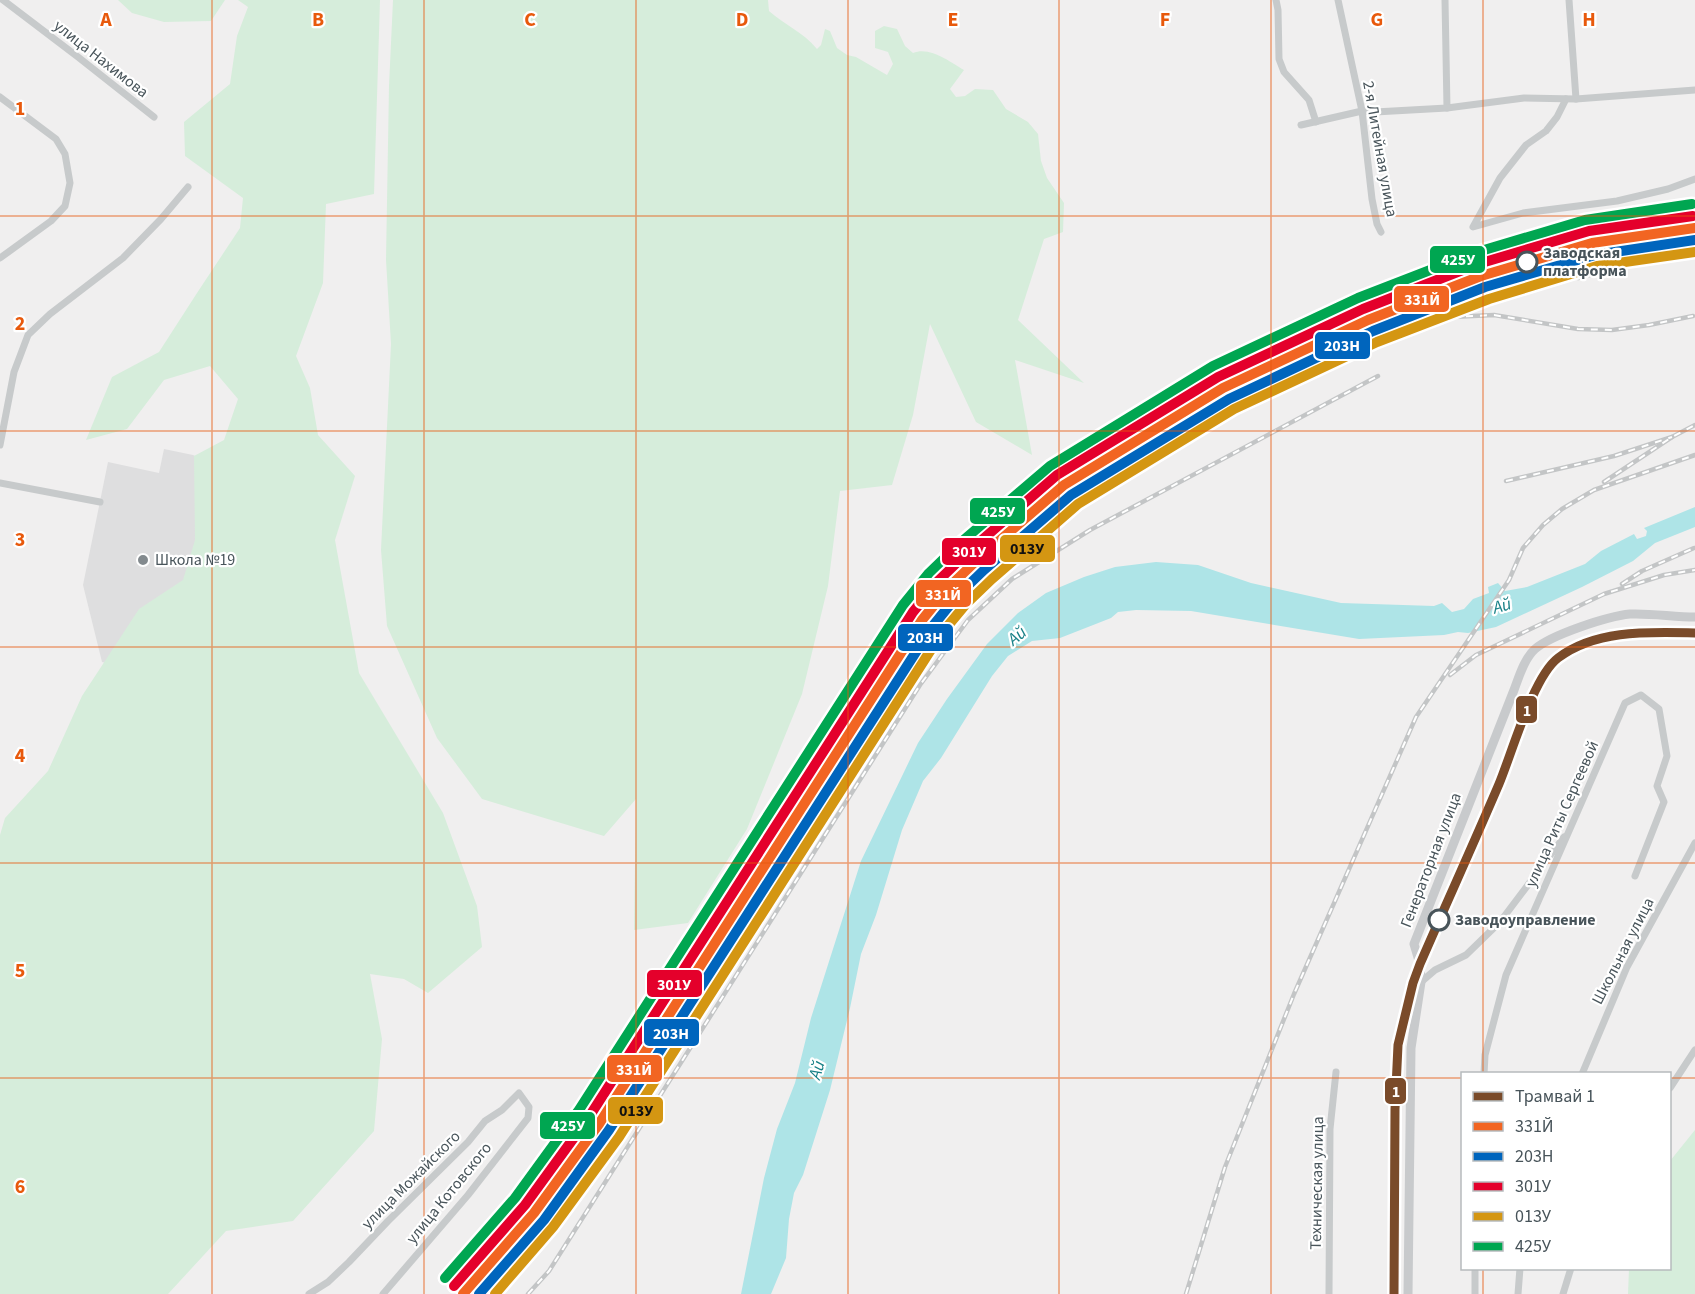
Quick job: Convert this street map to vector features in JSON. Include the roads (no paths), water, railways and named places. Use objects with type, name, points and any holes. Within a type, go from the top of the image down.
[{"type":"main road","name":"Генераторная улица","points":[[1408,1294],[1411,1048],[1421,982],[1420,964],[1414,944],[1525,663],[1535,650],[1552,639],[1578,628],[1630,614],[1695,617]]},
{"type":"street","name":"улица Нахимова","points":[[3,0],[154,117]]},
{"type":"street","points":[[1276,0],[1279,59],[1284,72],[1309,100],[1316,122]]},
{"type":"street","name":"2-я Литейная улица","points":[[1338,0],[1362,111],[1372,199],[1381,232]]},
{"type":"street","points":[[1445,0],[1447,108]]},
{"type":"street","points":[[1569,0],[1576,99]]},
{"type":"street","points":[[1301,126],[1362,111],[1447,108],[1524,98],[1576,99],[1695,90]]},
{"type":"street","points":[[0,97],[56,139],[65,154],[69,183],[65,206],[51,221],[1,256]]},
{"type":"street","points":[[1566,99],[1557,117],[1546,131],[1526,145],[1500,178],[1473,227],[1523,213],[1617,201],[1668,189],[1695,179]]},
{"type":"street","points":[[0,445],[14,372],[28,335],[50,314],[123,258],[188,187]]},
{"type":"street","points":[[0,483],[99,502]]},
{"type":"street","name":"улица Риты Сергеевой","points":[[1484,1072],[1485,1055],[1506,975],[1625,703],[1641,694],[1659,709],[1667,756],[1657,786],[1664,802],[1635,876]]},
{"type":"street","points":[[1421,982],[1435,970],[1466,955],[1500,922],[1572,826]]},
{"type":"street","name":"Школьная улица","points":[[1583,1072],[1627,967],[1695,843]]},
{"type":"street","points":[[1671,1086],[1695,1050]]},
{"type":"street","name":"Техническая улица","points":[[1329,1294],[1330,1129],[1336,1072]]},
{"type":"street","name":"улица Можайского","points":[[309,1294],[328,1282],[349,1262],[468,1142],[485,1121],[502,1110],[519,1093],[529,1107]]},
{"type":"street","name":"улица Котовского","points":[[383,1294],[468,1195],[528,1118],[529,1107]]},
{"type":"street","points":[[1475,1270],[1475,1294]]},
{"type":"street","points":[[1518,1294],[1520,1270]]},
{"type":"street","points":[[1563,1294],[1571,1270]]},
{"type":"water","name":"Ай","points":[[1695,507],[1695,527],[1655,543],[1633,561],[1496,627],[1468,633],[1359,639],[1191,611],[1136,610],[1118,612],[1111,618],[1060,638],[1032,641],[1008,656],[992,676],[941,758],[923,781],[902,830],[876,915],[861,954],[830,1090],[803,1175],[794,1193],[786,1258],[771,1294],[741,1294],[764,1178],[777,1129],[795,1083],[811,1018],[861,861],[918,743],[987,644],[1018,613],[1046,593],[1084,577],[1115,567],[1156,562],[1198,565],[1251,583],[1341,603],[1434,606],[1442,603],[1452,612],[1464,609],[1473,599],[1489,593],[1488,587],[1498,583],[1505,591],[1527,587],[1585,564],[1601,551],[1634,534],[1637,539],[1646,536],[1647,531],[1644,528]]},
{"type":"tram line","points":[[1390,1294],[1390,1097],[1395,1039],[1415,967],[1496,781],[1534,682],[1543,666],[1556,653],[1573,643],[1597,635],[1652,628],[1695,629]]},
{"type":"tram line","name":"1","points":[[1394,1294],[1395,1109],[1398,1045],[1420,964],[1499,784],[1532,698],[1540,681],[1558,658],[1589,642],[1624,634],[1695,633]]},
{"type":"railway","points":[[1578,278],[1621,267],[1695,255]]},
{"type":"railway","points":[[1452,317],[1494,315],[1578,329],[1612,330],[1693,316]]},
{"type":"railway","points":[[528,1294],[549,1271],[920,685],[968,620],[1012,579],[1090,530],[1378,376]]},
{"type":"railway","points":[[1604,482],[1672,437],[1695,425]]},
{"type":"railway","points":[[1506,481],[1614,456],[1672,437]]},
{"type":"railway","points":[[1186,1294],[1225,1167],[1294,994],[1416,717],[1509,580],[1523,548],[1543,525],[1562,509],[1594,490],[1695,455]]},
{"type":"railway","points":[[1622,584],[1642,571],[1694,548]]},
{"type":"railway","points":[[1450,675],[1476,655],[1604,594],[1664,575],[1695,570]]},
{"type":"place","name":"Заводская платформа","points":[[1527,262]]},
{"type":"place","name":"Школа №19","points":[[143,560]]},
{"type":"place","name":"Заводоуправление","points":[[1439,920]]}]
